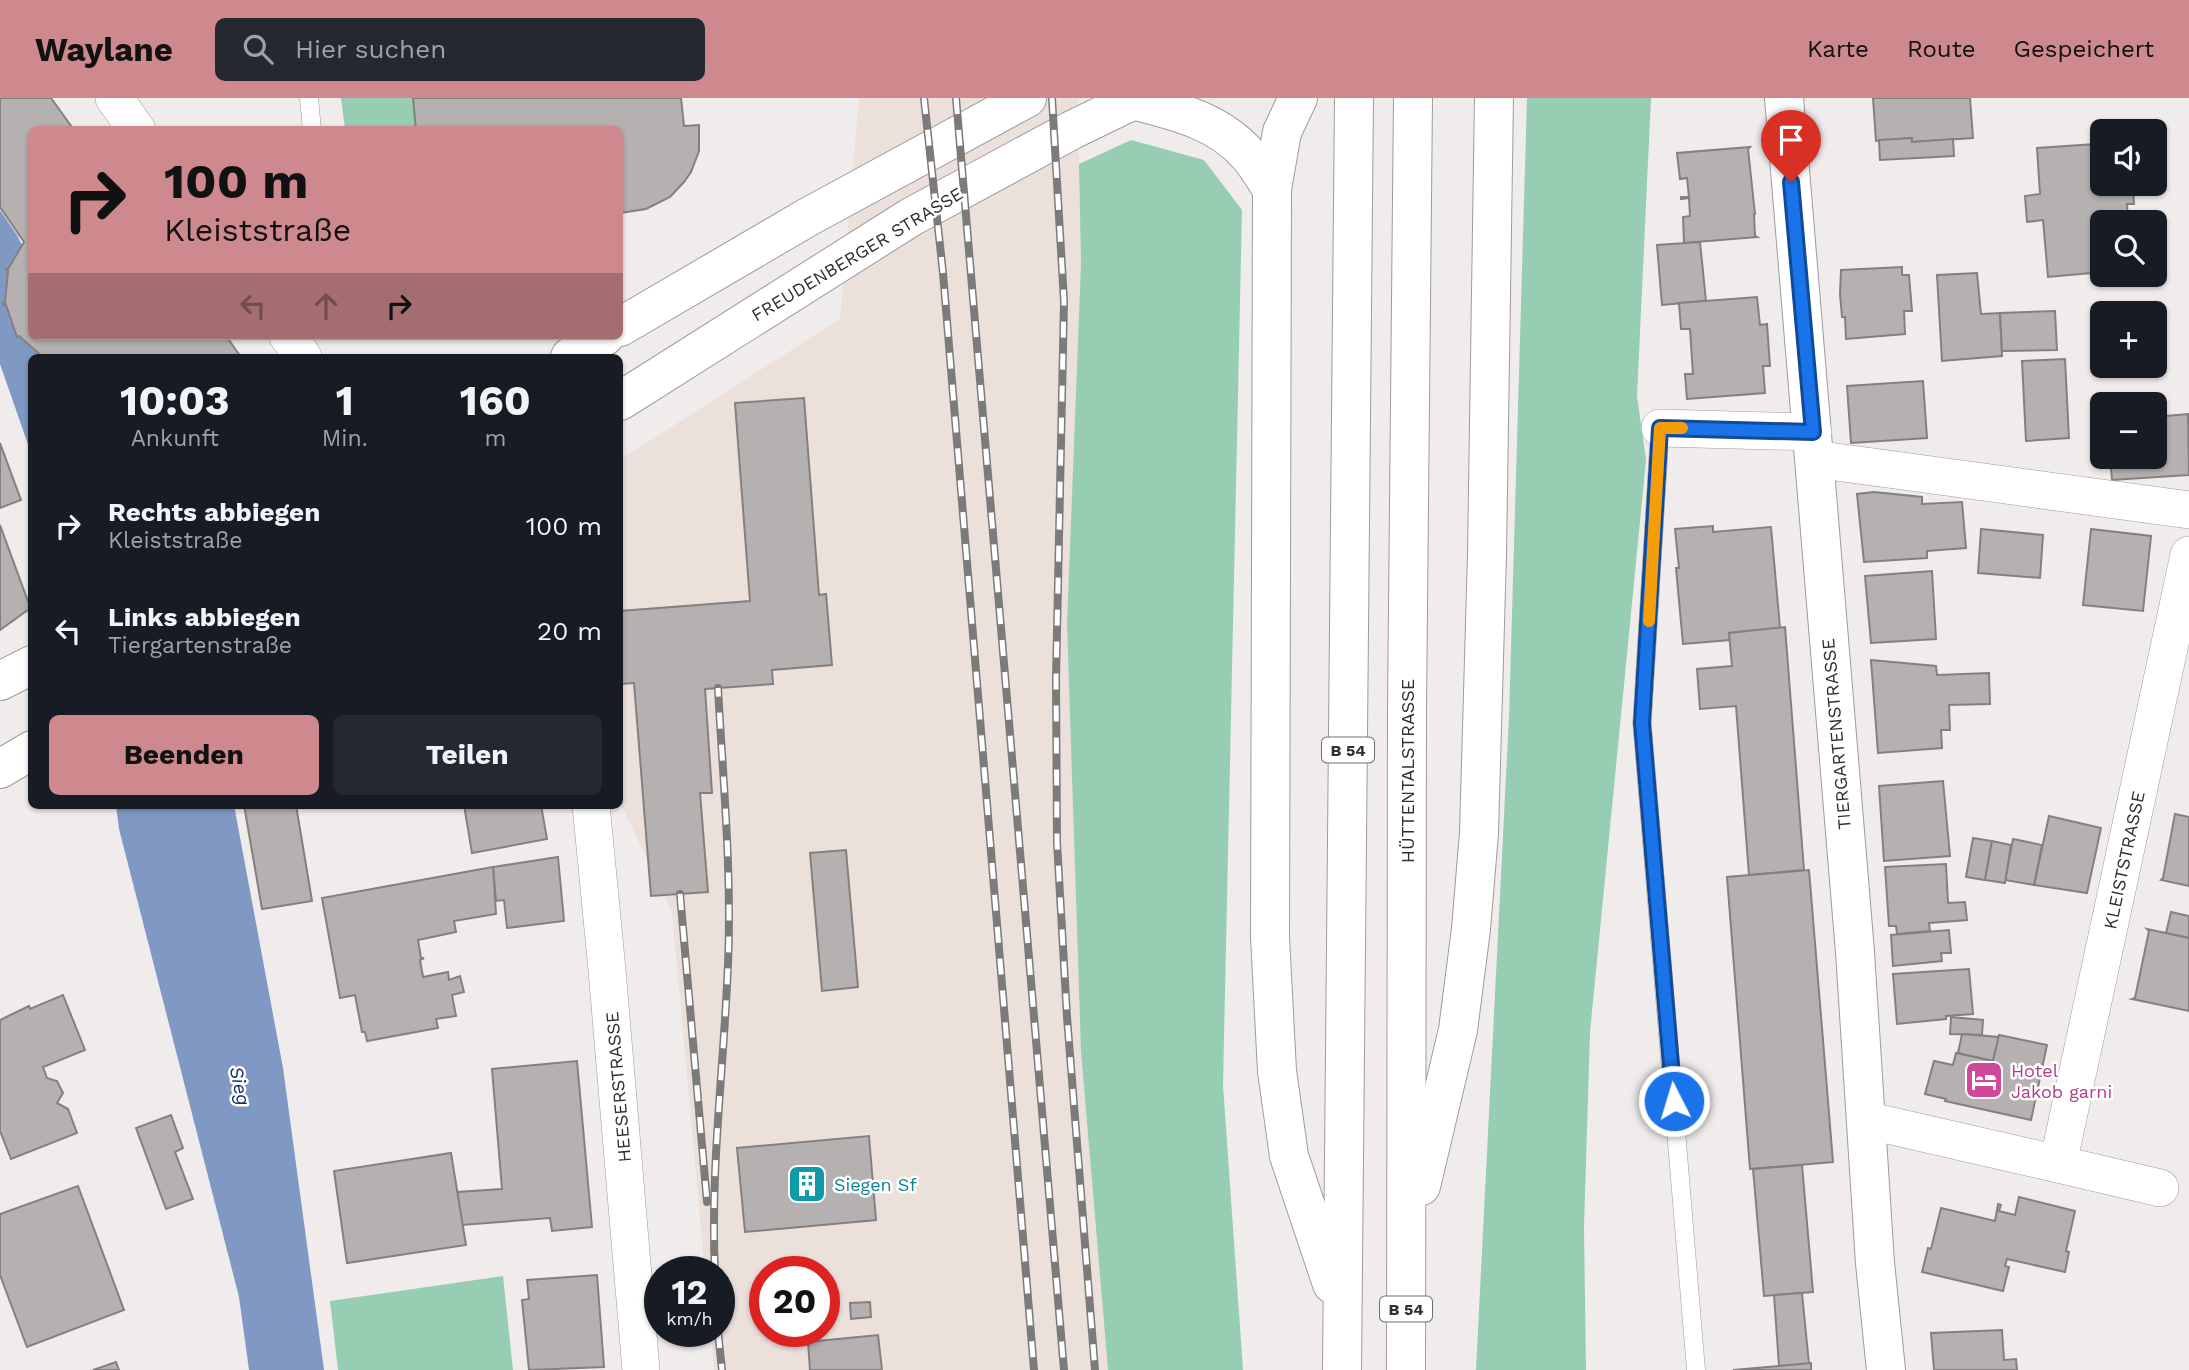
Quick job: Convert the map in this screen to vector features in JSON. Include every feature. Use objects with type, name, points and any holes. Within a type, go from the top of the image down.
[{"type":"main road","points":[[623,325],[808,217],[1027,98]]},
{"type":"main road","points":[[1298,98],[1282,132],[1272,189],[1270,937],[1276,1071],[1289,1156],[1342,1312]]},
{"type":"main road","name":"B 54","points":[[1342,1370],[1354,98]]},
{"type":"main road","name":"HÜTTENTALSTRASSE","points":[[1406,1370],[1407,709],[1413,98]]},
{"type":"main road","name":"TIERGARTENSTRASSE","points":[[1784,98],[1855,952],[1875,1263],[1886,1370]]},
{"type":"main road","points":[[1135,99],[1184,113],[1221,131],[1249,156],[1272,189]]},
{"type":"main road","name":"FREUDENBERGER STRASSE","points":[[623,399],[912,217],[1135,99]]},
{"type":"main road","points":[[1406,1247],[1458,1030],[1478,846],[1487,554],[1492,102]]},
{"type":"main road","points":[[575,354],[598,340]]},
{"type":"street","points":[[1660,428],[1814,446],[2189,510]]},
{"type":"street","name":"KLEISTSTRASSE","points":[[2058,1164],[2189,555]]},
{"type":"street","name":"HEESERSTRASSE","points":[[591,809],[609,984],[641,1370]]},
{"type":"street","points":[[1866,1120],[2160,1188]]},
{"type":"lane","points":[[309,98],[312,126]]},
{"type":"lane","points":[[1660,428],[1642,723],[1696,1370]]},
{"type":"shaded area","points":[[859,98],[1078,98],[1081,263],[1067,624],[1081,1052],[1108,1370],[714,1370],[712,1347],[735,1347],[735,1256],[704,1256],[672,913],[623,808],[623,458],[840,319]]},
{"type":"green space","points":[[341,98],[413,98],[416,126],[345,126]]},
{"type":"green space","points":[[1527,98],[1651,98],[1637,396],[1646,460],[1590,1032],[1584,1227],[1586,1370],[1476,1370],[1509,717]]},
{"type":"green space","points":[[1131,140],[1204,160],[1242,210],[1223,1085],[1243,1370],[1108,1370],[1081,1052],[1067,624],[1081,263],[1079,164]]},
{"type":"green space","points":[[503,1276],[513,1370],[338,1370],[330,1301]]},
{"type":"water","points":[[0,210],[28,257],[28,340],[41,340],[72,354],[28,354],[28,444],[0,364]]},
{"type":"water","name":"Sieg","points":[[116,809],[235,809],[283,1068],[324,1370],[249,1370],[239,1297],[119,829]]},
{"type":"building","points":[[0,98],[51,98],[71,126],[28,126],[28,340],[229,340],[239,354],[40,354],[17,337],[6,305],[3,305],[8,271],[6,269],[24,242],[0,207]]},
{"type":"building","points":[[413,98],[681,98],[684,126],[699,125],[699,151],[691,172],[670,197],[646,209],[623,213],[623,126],[416,126]]},
{"type":"building","points":[[1873,98],[1970,98],[1973,138],[1912,142],[1912,138],[1876,141]]},
{"type":"building","points":[[1912,138],[1912,142],[1953,139],[1954,156],[1880,160],[1879,140]]},
{"type":"building","points":[[2090,144],[2090,196],[2134,196],[2134,204],[2127,204],[2127,210],[2090,210],[2090,273],[2048,277],[2043,220],[2027,222],[2025,196],[2040,194],[2037,148]]},
{"type":"building","points":[[1750,147],[1748,149],[1757,237],[1684,243],[1683,217],[1690,216],[1689,198],[1681,197],[1689,197],[1687,178],[1680,179],[1677,153]]},
{"type":"building","points":[[1700,242],[1706,301],[1662,305],[1657,245]]},
{"type":"building","points":[[1902,267],[1902,275],[1909,275],[1912,311],[1904,311],[1905,334],[1846,339],[1840,294],[1841,270]]},
{"type":"building","points":[[1977,273],[1981,314],[2000,313],[2002,356],[1942,361],[1937,275]]},
{"type":"building","points":[[1757,297],[1760,325],[1767,324],[1770,366],[1763,366],[1765,393],[1687,399],[1685,374],[1693,374],[1690,329],[1681,329],[1679,303]]},
{"type":"building","points":[[2055,311],[2057,350],[2002,351],[2000,313]]},
{"type":"building","points":[[2065,359],[2069,438],[2026,441],[2022,361]]},
{"type":"building","points":[[1923,381],[1927,438],[1851,443],[1847,386]]},
{"type":"building","points":[[804,398],[819,595],[826,594],[832,665],[772,670],[773,684],[705,689],[712,793],[700,793],[708,892],[651,896],[634,683],[623,684],[623,611],[750,601],[735,403]]},
{"type":"building","points":[[2188,414],[2189,475],[2112,480],[2111,469],[2167,469],[2167,416]]},
{"type":"building","points":[[0,443],[21,500],[0,508]]},
{"type":"building","points":[[1874,492],[1922,497],[1922,504],[1962,502],[1966,548],[1927,551],[1927,558],[1864,562],[1857,494]]},
{"type":"building","points":[[0,525],[28,601],[28,610],[0,630]]},
{"type":"building","points":[[1713,526],[1713,532],[1771,527],[1780,628],[1729,633],[1730,640],[1683,644],[1675,529]]},
{"type":"building","points":[[1981,529],[2043,535],[2040,578],[1978,573]]},
{"type":"building","points":[[2091,529],[2151,536],[2143,611],[2083,605]]},
{"type":"building","points":[[1932,571],[1936,639],[1871,643],[1865,576]]},
{"type":"building","points":[[1785,627],[1804,870],[1749,875],[1736,706],[1700,709],[1697,669],[1732,666],[1729,633]]},
{"type":"building","points":[[1871,660],[1936,666],[1937,675],[1989,673],[1990,704],[1949,705],[1950,730],[1941,730],[1942,748],[1878,753]]},
{"type":"building","points":[[1943,781],[1950,856],[1884,861],[1879,786]]},
{"type":"building","points":[[245,809],[297,809],[312,901],[262,909]]},
{"type":"building","points":[[465,809],[542,809],[547,839],[472,853]]},
{"type":"building","points":[[2175,814],[2189,817],[2189,886],[2161,880]]},
{"type":"building","points":[[2049,816],[2101,828],[2087,893],[2034,885]]},
{"type":"building","points":[[1973,838],[1992,841],[1985,880],[1966,877]]},
{"type":"building","points":[[2013,839],[2042,845],[2034,885],[2005,880]]},
{"type":"building","points":[[1992,841],[2011,845],[2005,883],[1985,880]]},
{"type":"building","points":[[846,850],[858,987],[822,991],[810,853]]},
{"type":"building","points":[[558,857],[564,921],[507,928],[504,900],[496,901],[493,867]]},
{"type":"building","points":[[1946,864],[1948,903],[1965,902],[1967,920],[1929,923],[1930,931],[1897,934],[1896,926],[1889,926],[1885,867]]},
{"type":"building","points":[[493,867],[496,914],[454,921],[456,932],[418,940],[421,958],[424,958],[420,960],[423,977],[448,972],[449,980],[460,976],[464,992],[452,995],[456,1016],[436,1019],[438,1028],[367,1041],[365,1032],[362,1032],[355,995],[340,998],[322,898]]},
{"type":"building","points":[[1809,870],[1833,1162],[1750,1169],[1727,877]]},
{"type":"building","points":[[2171,912],[2189,916],[2189,938],[2166,933]]},
{"type":"building","points":[[2147,929],[2189,938],[2189,1011],[2132,999],[2135,998],[2149,931]]},
{"type":"building","points":[[1949,930],[1951,953],[1941,953],[1942,961],[1893,966],[1891,935]]},
{"type":"building","points":[[1969,969],[1973,1014],[1897,1024],[1893,974]]},
{"type":"building","points":[[63,995],[85,1050],[43,1067],[47,1078],[57,1081],[63,1093],[57,1103],[68,1109],[77,1133],[11,1159],[0,1131],[0,1020],[29,1006],[30,1009]]},
{"type":"building","points":[[1951,1017],[1983,1020],[1982,1035],[1950,1034]]},
{"type":"building","points":[[1962,1034],[1999,1037],[1993,1061],[1958,1053]]},
{"type":"building","name":"Hotel Jakob garni","points":[[1999,1035],[2047,1045],[2031,1120],[1925,1094],[1934,1061],[1953,1065],[1956,1053],[1993,1061]]},
{"type":"building","points":[[577,1061],[592,1227],[552,1231],[550,1218],[462,1225],[457,1192],[502,1189],[492,1069]]},
{"type":"building","points":[[171,1115],[183,1148],[175,1152],[193,1199],[166,1209],[136,1128]]},
{"type":"building","name":"Siegen Sf","points":[[869,1136],[876,1220],[745,1232],[737,1148]]},
{"type":"building","points":[[451,1153],[466,1245],[347,1263],[334,1171]]},
{"type":"building","points":[[1802,1165],[1813,1292],[1764,1296],[1753,1169]]},
{"type":"building","points":[[78,1186],[124,1310],[27,1347],[0,1275],[0,1214]]},
{"type":"building","points":[[2019,1197],[2075,1211],[2066,1251],[2069,1252],[2065,1272],[2007,1259],[2005,1266],[2009,1267],[2003,1291],[1922,1272],[1941,1208],[1995,1221],[1998,1204],[2001,1205],[1999,1211],[2015,1215]]},
{"type":"building","points":[[597,1275],[604,1367],[529,1370],[522,1300],[529,1299],[527,1280]]},
{"type":"building","points":[[1802,1293],[1809,1364],[1779,1366],[1774,1295]]},
{"type":"building","points":[[870,1302],[871,1317],[851,1319],[850,1303]]},
{"type":"building","points":[[2002,1330],[2004,1360],[2016,1359],[2017,1370],[1934,1370],[1931,1333]]},
{"type":"building","points":[[878,1335],[882,1370],[810,1370],[808,1347],[840,1347],[840,1339]]},
{"type":"building","points":[[116,1362],[119,1370],[93,1370]]},
{"type":"building","points":[[1811,1363],[1811,1370],[1733,1370],[1779,1366]]},
{"type":"railway","points":[[924,98],[943,273],[1034,1370]]},
{"type":"railway","points":[[956,98],[1064,1370]]},
{"type":"railway","points":[[1052,98],[1064,301],[1056,679],[1057,842],[1067,1017],[1095,1370]]},
{"type":"railway","points":[[715,1256],[714,1195],[729,930],[718,688]]},
{"type":"railway","points":[[680,894],[707,1202]]},
{"type":"railway","points":[[720,1347],[722,1370]]},
{"type":"slow traffic","points":[[1649,621],[1660,428],[1682,428]]},
{"type":"place","name":"Hotel Jakob garni","points":[[1984,1080]]},
{"type":"place","name":"Siegen Sf","points":[[807,1184]]},
{"type":"route","points":[[1674,1101],[1642,723],[1660,428],[1813,432],[1791,182]]}]
